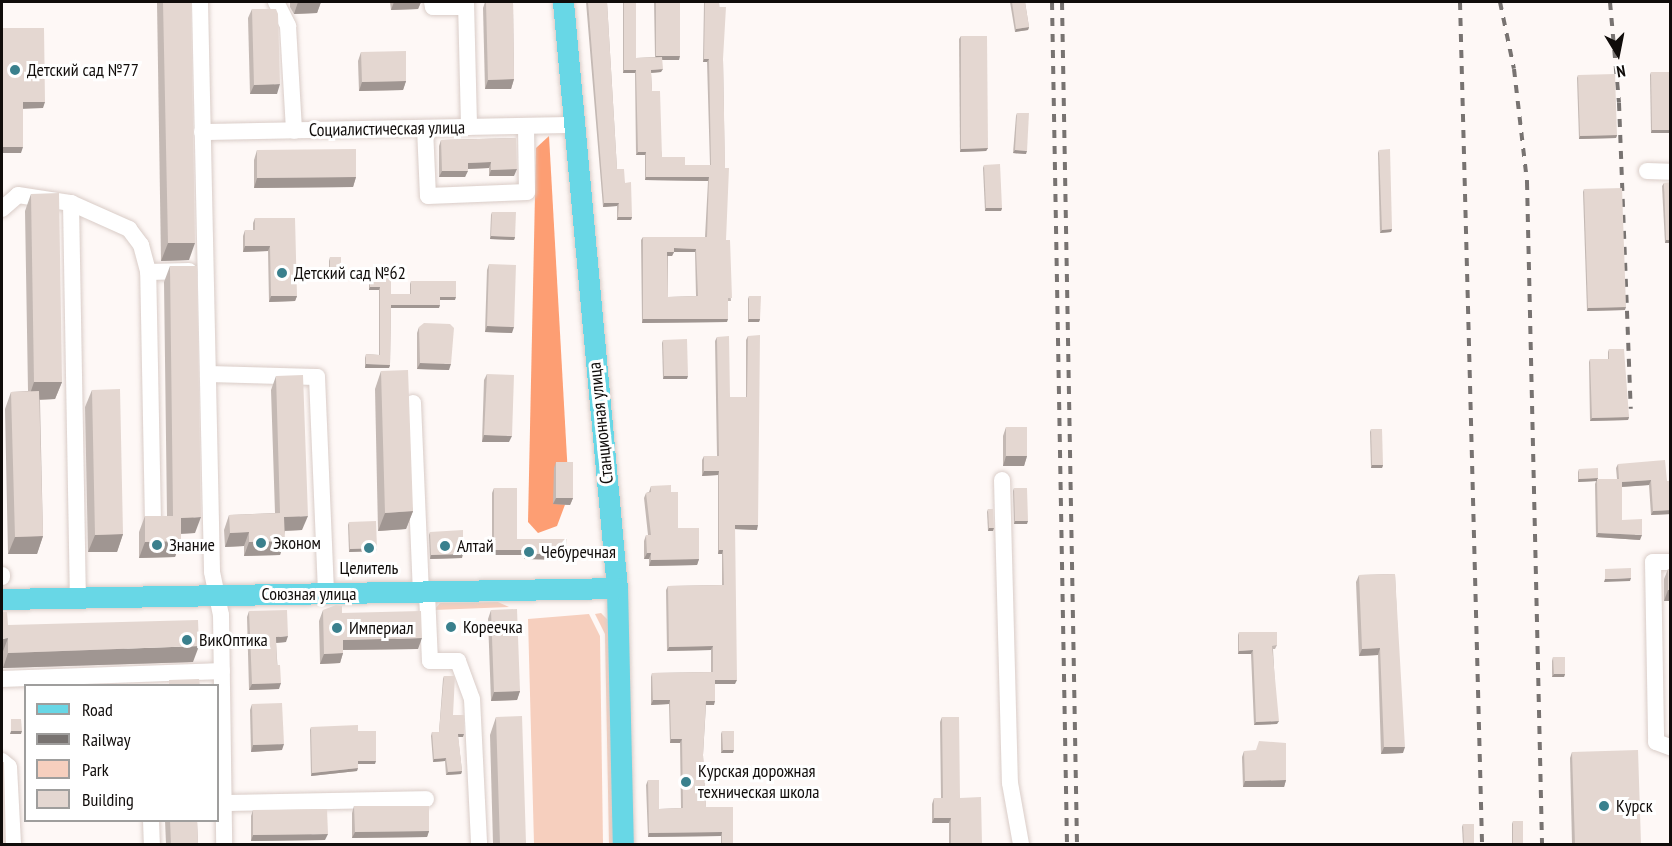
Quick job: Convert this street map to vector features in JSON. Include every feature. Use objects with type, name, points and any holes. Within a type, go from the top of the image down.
[{"type":"main road","name":"Станционная улица","points":[[563,2],[617,588],[623,844]]},
{"type":"main road","name":"Союзная улица","points":[[2,599],[617,588]]},
{"type":"street","points":[[200,2],[212,572],[219,594],[224,844]]},
{"type":"street","points":[[276,2],[288,26],[294,131]]},
{"type":"street","points":[[432,2],[433,7],[466,4],[469,127]]},
{"type":"street","name":"Социалистическая улица","points":[[202,132],[573,125]]},
{"type":"street","points":[[425,128],[428,196],[527,192],[526,126]]},
{"type":"street","points":[[1647,171],[1671,172]]},
{"type":"street","points":[[2,210],[18,195],[71,203],[129,229],[141,245],[148,272],[153,523]]},
{"type":"street","points":[[71,203],[78,597]]},
{"type":"street","points":[[148,272],[205,271]]},
{"type":"street","points":[[207,374],[317,376],[326,594]]},
{"type":"street","points":[[413,403],[430,662],[458,661],[472,699],[479,844]]},
{"type":"street","points":[[1002,480],[1010,783],[1020,844]]},
{"type":"street","points":[[1671,562],[1653,562],[1656,742],[1671,747]]},
{"type":"street","points":[[2,679],[222,671]]},
{"type":"street","points":[[2,761],[9,767],[13,844]]},
{"type":"street","points":[[223,803],[426,799]]},
{"type":"street","points":[[151,822],[152,844]]},
{"type":"green space","points":[[498,602],[509,607],[434,610],[440,603]]},
{"type":"green space","points":[[601,613],[610,622],[619,844],[609,844],[605,634],[595,614]]},
{"type":"green space","points":[[589,614],[600,636],[603,844],[534,844],[528,619]]},
{"type":"shaded area","points":[[549,136],[569,494],[557,526],[538,533],[528,522],[536,148]]},
{"type":"building","points":[[163,2],[191,2],[195,243],[168,243]]},
{"type":"building","points":[[486,2],[513,2],[514,79],[488,80]]},
{"type":"building","points":[[588,2],[607,2],[617,169],[624,169],[625,183],[631,182],[632,217],[618,217],[619,203],[604,203]]},
{"type":"building","points":[[624,2],[636,2],[636,58],[662,57],[663,69],[651,70],[652,91],[660,91],[662,157],[685,157],[685,165],[711,165],[709,59],[704,59],[705,2],[719,2],[719,7],[726,7],[723,59],[725,168],[729,168],[726,240],[730,240],[732,298],[728,298],[728,319],[643,319],[643,237],[707,237],[709,177],[646,177],[646,152],[638,152],[636,70],[624,70]],"holes":[[[674,248],[696,249],[698,296],[668,297],[667,252],[674,252]]]},
{"type":"building","points":[[656,2],[680,2],[680,56],[656,56]]},
{"type":"building","points":[[1012,2],[1025,2],[1029,27],[1016,29]]},
{"type":"building","points":[[252,9],[276,9],[278,14],[280,84],[254,85]]},
{"type":"building","points":[[2,28],[44,28],[45,102],[23,102],[23,147],[2,147]]},
{"type":"building","points":[[961,36],[987,36],[988,148],[961,149]]},
{"type":"building","points":[[406,51],[406,81],[362,82],[361,52]]},
{"type":"building","points":[[1651,72],[1671,72],[1671,130],[1652,130]]},
{"type":"building","points":[[1615,74],[1617,135],[1580,136],[1578,75]]},
{"type":"building","points":[[1017,113],[1029,113],[1027,151],[1015,150]]},
{"type":"building","points":[[516,138],[517,169],[491,170],[491,162],[468,163],[468,171],[442,171],[441,140]]},
{"type":"building","points":[[356,149],[356,177],[257,178],[257,150]]},
{"type":"building","points":[[1390,149],[1392,229],[1382,230],[1379,150]]},
{"type":"building","points":[[1000,164],[1002,208],[986,208],[984,165]]},
{"type":"building","points":[[1671,182],[1671,240],[1666,240],[1664,183]]},
{"type":"building","points":[[1622,188],[1626,307],[1588,308],[1584,189]]},
{"type":"building","points":[[59,193],[62,382],[34,382],[31,194]]},
{"type":"building","points":[[492,212],[516,212],[515,237],[491,236]]},
{"type":"building","points":[[255,218],[295,218],[297,296],[271,296],[270,246],[245,246],[245,230],[255,230]]},
{"type":"building","points":[[330,257],[341,257],[341,273],[330,273]]},
{"type":"building","points":[[489,264],[516,265],[514,327],[487,326]]},
{"type":"building","points":[[170,266],[197,266],[201,517],[181,518],[181,541],[145,542],[145,516],[173,516]]},
{"type":"building","points":[[370,271],[391,271],[391,294],[411,294],[411,281],[456,281],[456,297],[440,297],[440,305],[391,305],[390,365],[366,364],[366,354],[380,355],[380,287],[370,287]]},
{"type":"building","points":[[749,296],[761,296],[760,319],[749,319]]},
{"type":"building","points":[[424,323],[450,324],[454,328],[451,364],[420,363],[419,327]]},
{"type":"building","points":[[760,335],[758,525],[735,525],[737,680],[715,680],[715,701],[706,701],[703,755],[706,807],[733,807],[733,844],[722,844],[722,832],[649,833],[648,780],[659,780],[659,809],[683,808],[682,739],[671,739],[670,700],[653,700],[652,673],[713,672],[713,646],[669,647],[668,586],[724,585],[723,550],[719,550],[719,471],[704,471],[704,456],[719,456],[717,337],[729,336],[730,397],[747,397],[748,336]]},
{"type":"building","points":[[687,339],[688,376],[664,376],[663,340]]},
{"type":"building","points":[[1609,349],[1624,349],[1629,417],[1592,418],[1590,359],[1609,359]]},
{"type":"building","points":[[408,370],[413,511],[385,513],[381,371]]},
{"type":"building","points":[[487,374],[514,375],[512,436],[484,435]]},
{"type":"building","points":[[303,375],[308,516],[284,517],[285,541],[249,542],[249,532],[230,533],[229,515],[280,513],[276,376]]},
{"type":"building","points":[[120,389],[123,534],[95,535],[92,390]]},
{"type":"building","points":[[39,391],[43,536],[15,537],[11,392]]},
{"type":"building","points":[[1006,427],[1027,427],[1027,456],[1006,456]]},
{"type":"building","points":[[1371,429],[1382,429],[1383,465],[1372,465]]},
{"type":"building","points":[[1665,460],[1667,481],[1671,481],[1671,510],[1653,511],[1651,480],[1622,482],[1622,520],[1642,519],[1642,535],[1598,533],[1597,479],[1619,479],[1618,464]]},
{"type":"building","points":[[556,462],[573,462],[573,498],[556,498]]},
{"type":"building","points":[[1598,468],[1598,478],[1579,479],[1579,469]]},
{"type":"building","points":[[671,485],[671,492],[678,492],[678,528],[699,528],[699,559],[651,560],[651,553],[647,553],[646,535],[651,535],[646,493],[651,492],[651,486]]},
{"type":"building","points":[[494,488],[517,488],[517,539],[567,539],[567,554],[526,554],[526,550],[494,550]]},
{"type":"building","points":[[1014,488],[1027,488],[1028,521],[1015,521]]},
{"type":"building","points":[[988,509],[993,509],[994,528],[989,528]]},
{"type":"building","points":[[376,521],[377,548],[350,549],[349,522]]},
{"type":"building","name":"Алтай","points":[[463,530],[463,554],[431,555],[430,532]]},
{"type":"building","points":[[1631,568],[1631,578],[1605,579],[1605,569]]},
{"type":"building","points":[[1668,569],[1671,569],[1671,590],[1668,590]]},
{"type":"building","points":[[1395,574],[1405,747],[1384,747],[1380,648],[1362,649],[1359,575]]},
{"type":"building","points":[[336,605],[342,606],[342,613],[421,611],[422,638],[343,640],[343,653],[324,654],[323,610]]},
{"type":"building","points":[[517,609],[520,691],[494,692],[491,610]]},
{"type":"building","points":[[287,610],[288,636],[276,637],[277,665],[280,665],[281,683],[252,684],[249,611]]},
{"type":"building","points":[[2,612],[7,612],[8,625],[198,620],[199,646],[8,653],[8,638],[2,639]]},
{"type":"building","points":[[1239,632],[1277,632],[1277,645],[1272,646],[1279,721],[1256,722],[1253,650],[1239,651]]},
{"type":"building","points":[[1553,657],[1565,657],[1565,674],[1554,674]]},
{"type":"building","points":[[444,676],[455,676],[453,715],[464,715],[464,734],[458,734],[462,771],[448,772],[446,758],[434,759],[432,732],[439,732]]},
{"type":"building","points":[[199,679],[200,684],[169,684],[169,680]]},
{"type":"building","points":[[282,703],[284,744],[253,745],[252,704]]},
{"type":"building","points":[[522,716],[526,844],[500,844],[496,717]]},
{"type":"building","points":[[942,717],[959,717],[960,798],[981,797],[982,844],[951,844],[951,818],[934,818],[934,798],[943,798]]},
{"type":"building","points":[[11,719],[21,719],[22,731],[11,731]]},
{"type":"building","points":[[358,725],[358,731],[376,731],[376,761],[358,761],[358,768],[312,773],[311,727]]},
{"type":"building","points":[[722,731],[734,731],[734,750],[723,750]]},
{"type":"building","points":[[1259,741],[1286,743],[1286,780],[1245,781],[1244,751],[1256,750]]},
{"type":"building","name":"Курск","points":[[1638,750],[1641,844],[1575,844],[1572,752]]},
{"type":"building","points":[[2,762],[4,762],[6,844],[2,844]]},
{"type":"building","points":[[354,806],[429,806],[429,831],[355,832]]},
{"type":"building","points":[[327,809],[328,834],[253,835],[253,810]]},
{"type":"building","points":[[1513,821],[1523,821],[1523,844],[1513,844]]},
{"type":"building","points":[[170,822],[197,822],[198,844],[171,844]]},
{"type":"building","points":[[1463,824],[1474,824],[1474,844],[1464,844]]},
{"type":"railway","points":[[1052,2],[1067,844]]},
{"type":"railway","points":[[1062,2],[1077,844]]},
{"type":"railway","points":[[1460,2],[1482,844]]},
{"type":"railway","points":[[1500,2],[1514,69],[1527,182],[1542,844]]},
{"type":"railway","points":[[1610,2],[1619,103],[1631,409]]},
{"type":"place","name":"Детский сад №77","points":[[15,70]]},
{"type":"place","name":"Детский сад №62","points":[[282,273]]},
{"type":"place","name":"Эконом","points":[[261,543]]},
{"type":"place","name":"Знание","points":[[157,545]]},
{"type":"place","name":"Алтай","points":[[445,546]]},
{"type":"place","name":"Целитель","points":[[369,548]]},
{"type":"place","name":"Чебуречная","points":[[529,552]]},
{"type":"place","name":"Кореечка","points":[[451,627]]},
{"type":"place","name":"Империал","points":[[337,628]]},
{"type":"place","name":"ВикОптика","points":[[187,640]]},
{"type":"place","name":"Курская дорожная техническая школа","points":[[686,782]]},
{"type":"place","name":"Курск","points":[[1604,806]]}]
